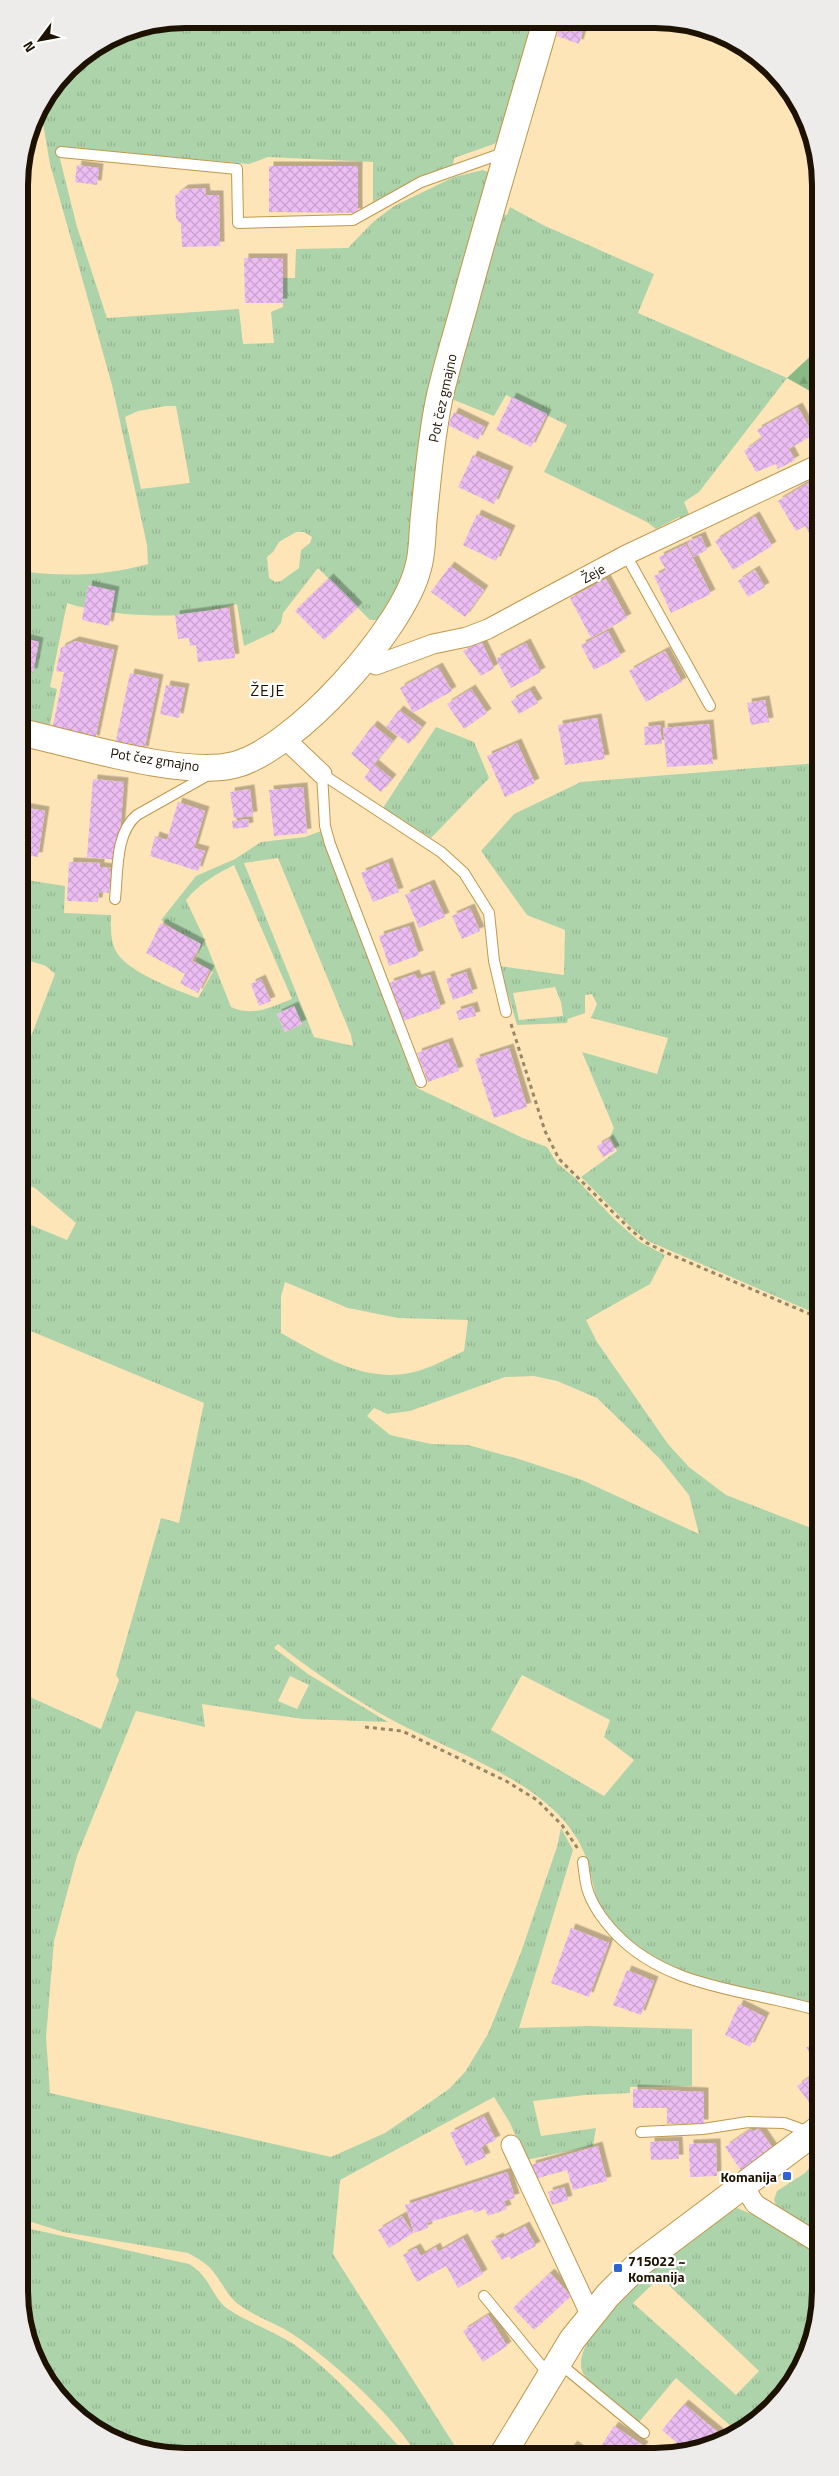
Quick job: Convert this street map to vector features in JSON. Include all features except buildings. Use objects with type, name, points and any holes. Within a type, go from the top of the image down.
[{"type":"street","name":"Pot čez gmajno","points":[[28,734],[176,765],[216,768],[255,758],[285,739],[312,716],[365,659],[400,608],[418,569],[429,466],[439,399],[507,152],[544,27]]},
{"type":"street","name":"Žeje","points":[[365,659],[376,665],[433,644],[488,629],[626,555],[812,467]]},
{"type":"street","points":[[285,739],[322,774]]},
{"type":"street","points":[[507,2448],[553,2369],[591,2316],[639,2264],[811,2134]]},
{"type":"street","points":[[511,2145],[591,2316]]},
{"type":"street","points":[[743,2185],[755,2204],[811,2238]]},
{"type":"lane","points":[[61,152],[237,169],[238,223],[353,220],[421,182],[507,152]]},
{"type":"lane","points":[[626,555],[710,706]]},
{"type":"lane","points":[[176,765],[181,792]]},
{"type":"lane","points":[[115,899],[123,834],[129,821],[136,814],[181,792],[211,774],[216,768]]},
{"type":"lane","points":[[322,774],[442,852],[464,873],[489,914],[494,961],[506,1012]]},
{"type":"lane","points":[[322,774],[325,826],[330,844],[421,1082]]},
{"type":"lane","points":[[583,1862],[587,1889],[601,1916],[632,1950],[654,1965],[690,1980],[811,2009]]},
{"type":"lane","points":[[641,2132],[703,2129],[748,2122],[784,2123],[811,2129]]},
{"type":"lane","points":[[484,2296],[553,2369],[644,2433]]},
{"type":"path","points":[[506,1012],[554,1151],[616,1216],[647,1243],[811,1315]]},
{"type":"path","points":[[365,1727],[402,1731],[506,1781],[537,1800],[562,1825],[576,1845],[583,1862]]},
{"type":"green space","points":[[536,27],[501,137],[494,144],[454,158],[453,165],[426,175],[373,202],[373,162],[268,157],[249,164],[57,147],[77,227],[107,318],[239,309],[243,344],[274,343],[271,312],[283,307],[283,278],[295,278],[296,249],[348,248],[373,222],[394,206],[454,177],[483,170],[488,172],[491,180],[407,569],[381,620],[370,620],[318,568],[283,613],[281,623],[274,632],[244,646],[237,604],[197,613],[162,616],[95,610],[67,603],[50,687],[57,689],[48,734],[28,728],[28,572],[68,575],[100,573],[148,564],[147,545],[112,385],[50,164],[42,119],[54,97],[81,66],[97,54],[134,36],[174,28]],"holes":[[[176,406],[190,483],[141,489],[125,417],[138,411]],[[296,532],[304,532],[312,537],[310,543],[301,550],[299,568],[281,581],[275,582],[269,578],[267,557],[273,552],[279,542]]]},
{"type":"green space","points":[[510,207],[543,225],[654,274],[638,313],[787,378],[699,492],[684,502],[691,519],[686,522],[679,517],[656,529],[647,522],[544,472],[567,425],[506,395],[494,416],[454,400],[449,392],[499,214],[507,215]]},
{"type":"green space","points":[[812,355],[812,392],[787,378]]},
{"type":"green space","points":[[436,727],[474,742],[489,778],[431,838],[383,808]]},
{"type":"green space","points":[[812,764],[811,1312],[648,1241],[633,1229],[581,1177],[617,1151],[610,1137],[614,1128],[582,1052],[657,1074],[668,1038],[591,1018],[597,1004],[592,994],[585,995],[585,1013],[568,1019],[567,1023],[517,1025],[500,966],[564,975],[565,930],[527,915],[481,851],[514,814],[581,782]],"holes":[[[555,987],[561,1002],[563,1016],[519,1020],[513,993]]]},
{"type":"green space","points":[[321,831],[417,1088],[523,1138],[547,1147],[557,1163],[574,1177],[615,1220],[640,1242],[665,1255],[650,1284],[586,1320],[597,1342],[668,1444],[689,1467],[726,1495],[811,1528],[811,2003],[714,1981],[664,1963],[642,1950],[607,1918],[598,1903],[587,1862],[578,1841],[559,1815],[534,1793],[468,1756],[400,1724],[364,1704],[328,1681],[278,1644],[274,1648],[308,1674],[388,1722],[303,1719],[202,1704],[205,1727],[136,1711],[77,1856],[54,1941],[46,2037],[50,2093],[331,2157],[385,2133],[449,2089],[465,2072],[488,2034],[520,1955],[557,1847],[561,1828],[573,1850],[519,2028],[589,2026],[692,2029],[692,2086],[630,2087],[630,2093],[585,2095],[533,2101],[541,2136],[596,2128],[593,2146],[526,2160],[510,2123],[494,2097],[340,2180],[333,2254],[456,2448],[412,2448],[393,2422],[360,2388],[291,2333],[237,2303],[209,2267],[188,2253],[63,2232],[27,2221],[27,1696],[101,1729],[119,1680],[116,1675],[161,1518],[179,1523],[204,1403],[27,1330],[28,1224],[67,1240],[76,1223],[35,1188],[28,1185],[28,1045],[55,974],[46,966],[28,960],[28,880],[65,886],[64,913],[111,915],[113,944],[123,960],[154,980],[198,998],[213,972],[196,961],[200,947],[161,920],[196,876],[235,859],[261,842],[305,837]],"holes":[[[278,858],[351,1035],[353,1046],[314,1037],[244,863]],[[234,865],[292,999],[262,1010],[247,1011],[231,1007],[203,936],[186,900],[202,884]],[[294,1006],[302,1024],[285,1032],[277,1014]],[[285,1282],[348,1308],[398,1318],[468,1320],[464,1351],[414,1372],[396,1375],[361,1371],[329,1359],[281,1333],[281,1296]],[[534,1376],[557,1381],[597,1398],[660,1459],[689,1495],[699,1534],[582,1480],[522,1460],[468,1445],[431,1444],[390,1435],[367,1416],[374,1408],[387,1414],[410,1411],[505,1377]],[[522,1675],[610,1720],[604,1737],[634,1760],[604,1796],[491,1730]],[[290,1676],[309,1685],[297,1709],[278,1701]]]},
{"type":"green space","points":[[811,2166],[811,2231],[780,2213],[774,2200],[777,2191],[805,2173]]},
{"type":"green space","points":[[737,2208],[770,2222],[811,2244],[811,2302],[800,2352],[785,2379],[773,2395],[758,2410],[732,2427],[676,2378],[639,2422],[599,2390],[585,2376],[582,2371],[582,2358],[587,2342],[598,2325],[627,2291],[666,2254]],"holes":[[[660,2277],[759,2371],[736,2395],[633,2303]]]},
{"type":"green space","points":[[27,2228],[189,2264],[202,2275],[218,2299],[228,2309],[295,2345],[326,2370],[354,2397],[401,2448],[164,2447],[134,2440],[115,2432],[97,2422],[73,2403],[60,2387],[44,2361],[36,2342],[28,2302]]},
{"type":"place","name":"Komanija","points":[[787,2176]]},
{"type":"place","name":"715022 ~ Komanija","points":[[618,2268]]},
{"type":"district","name":"ŽEJE","points":[[268,690]]}]
